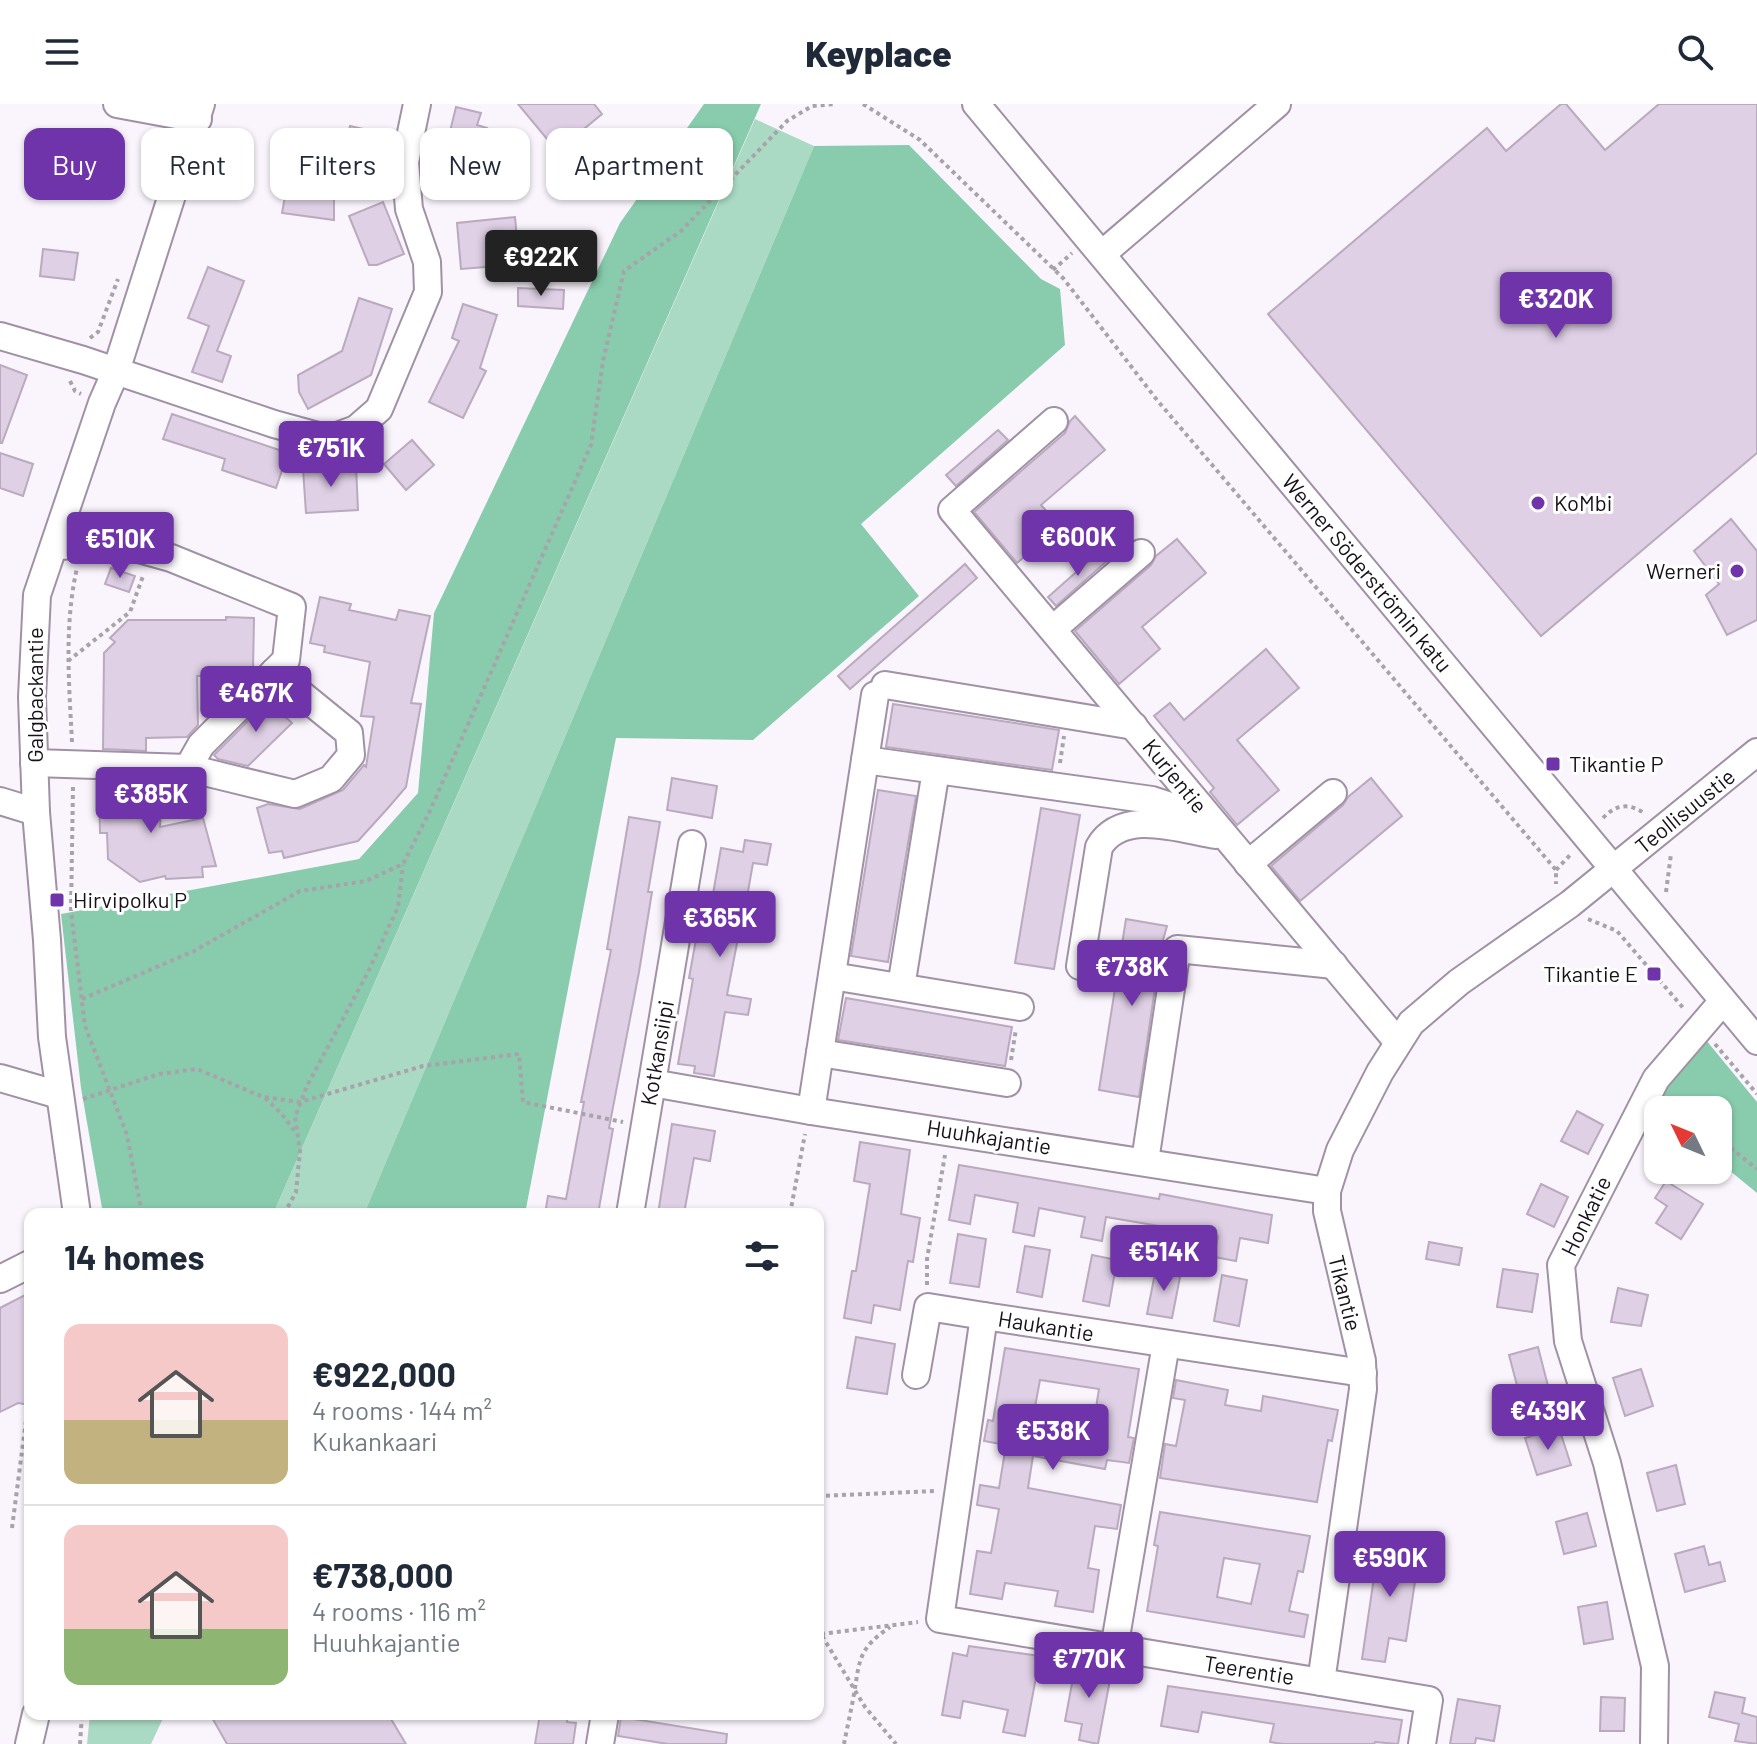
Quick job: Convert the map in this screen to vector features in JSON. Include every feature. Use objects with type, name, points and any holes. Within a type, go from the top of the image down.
[{"type":"street","points":[[117,104],[199,111]]},
{"type":"street","points":[[0,336],[329,439],[356,429],[379,409],[428,292],[427,262],[409,209],[405,162],[417,104]]},
{"type":"street","name":"Werner Söderströmin katu","points":[[976,104],[1757,1041]]},
{"type":"street","points":[[1102,254],[1277,104]]},
{"type":"street","name":"Galgbackantie","points":[[76,1208],[52,1037],[36,812],[32,697],[37,595],[116,371],[199,111]]},
{"type":"street","name":"Kurjentie","points":[[1054,421],[952,510],[1397,1041]]},
{"type":"street","points":[[54,546],[121,544],[171,558],[292,607],[286,660],[201,745],[188,768]]},
{"type":"street","points":[[1053,629],[1141,553]]},
{"type":"street","points":[[34,763],[188,768],[295,794],[331,779],[351,755],[349,733],[274,672]]},
{"type":"street","points":[[810,1111],[865,760],[880,690],[1067,714],[1134,726]]},
{"type":"street","name":"Teollisuustie","points":[[1614,869],[1757,752]]},
{"type":"street","points":[[865,760],[1152,800],[1183,810],[1220,831]]},
{"type":"street","points":[[901,987],[936,770]]},
{"type":"street","points":[[1248,864],[1333,793]]},
{"type":"street","points":[[0,801],[36,812]]},
{"type":"street","points":[[1080,966],[1099,847],[1106,835],[1118,827],[1134,823],[1220,831]]},
{"type":"street","name":"Kotkansiipi","points":[[631,1208],[692,844]]},
{"type":"street","name":"Tikantie","points":[[1321,1682],[1363,1373],[1331,1234],[1327,1191],[1340,1150],[1397,1041],[1429,1005],[1614,869]]},
{"type":"street","points":[[1145,1161],[1177,949],[1334,965]]},
{"type":"street","points":[[832,976],[1020,1007]]},
{"type":"street","name":"Honkatie","points":[[1654,1744],[1655,1666],[1607,1463],[1568,1341],[1561,1265],[1656,1079],[1723,1001]]},
{"type":"street","points":[[820,1053],[1007,1083]]},
{"type":"street","points":[[0,1078],[60,1101]]},
{"type":"street","name":"Huuhkajantie","points":[[652,1083],[810,1111],[1327,1191]]},
{"type":"street","points":[[0,1279],[24,1267]]},
{"type":"street","points":[[916,1375],[928,1307],[984,1316]]},
{"type":"street","name":"Haukantie","points":[[940,1619],[984,1316],[1363,1373]]},
{"type":"street","points":[[1114,1649],[1166,1344]]},
{"type":"street","name":"Teerentie","points":[[940,1619],[1321,1682]]},
{"type":"street","points":[[1321,1682],[1429,1700],[1422,1744]]},
{"type":"street","points":[[29,1744],[35,1720]]},
{"type":"street","points":[[600,1744],[604,1720]]},
{"type":"path","points":[[287,1208],[296,1192],[300,1151],[295,1117],[300,1102],[398,907],[403,864],[429,813],[591,445],[603,361],[624,271],[681,231],[787,121],[812,106],[835,104]]},
{"type":"path","points":[[863,104],[920,140],[1063,278],[1157,400],[1556,870],[1557,890],[1589,919],[1617,931],[1757,1094]]},
{"type":"path","points":[[83,545],[72,592],[68,661],[73,764],[71,911],[85,1026],[127,1135],[141,1208]]},
{"type":"path","points":[[68,661],[130,612],[152,553]]},
{"type":"path","points":[[1056,785],[1067,714]]},
{"type":"path","points":[[1586,836],[1612,809],[1623,805],[1634,806],[1646,814],[1671,847],[1666,892],[1617,931]]},
{"type":"path","points":[[82,999],[194,951],[300,891],[366,881],[403,864]]},
{"type":"path","points":[[60,1101],[159,1074],[197,1069],[263,1097],[300,1102],[423,1066],[519,1054],[523,1102],[645,1126]]},
{"type":"path","points":[[263,1097],[281,1113],[298,1136]]},
{"type":"path","points":[[791,1208],[810,1111]]},
{"type":"path","points":[[928,1307],[927,1259],[949,1131]]},
{"type":"path","points":[[1732,1149],[1757,1169]]},
{"type":"path","points":[[12,1528],[24,1436]]},
{"type":"path","points":[[824,1496],[959,1489]]},
{"type":"path","points":[[824,1631],[890,1627],[940,1619]]},
{"type":"path","points":[[844,1744],[858,1662],[874,1638],[890,1627]]},
{"type":"path","points":[[824,1639],[855,1690],[896,1744]]},
{"type":"path","points":[[80,1744],[82,1720]]},
{"type":"green space","points":[[704,104],[761,104],[733,168],[733,128],[687,128]]},
{"type":"green space","points":[[755,119],[814,146],[367,1208],[276,1208],[719,200],[733,200],[733,169]]},
{"type":"green space","points":[[909,145],[1041,279],[1060,289],[1065,345],[861,524],[919,596],[753,740],[616,738],[526,1208],[367,1208],[814,146]]},
{"type":"green space","points":[[636,200],[719,200],[276,1208],[102,1208],[81,1088],[61,914],[359,859],[418,793],[434,613],[620,223]]},
{"type":"green space","points":[[1701,1034],[1757,1102],[1757,1193],[1732,1172],[1732,1096],[1658,1096]]},
{"type":"green space","points":[[89,1720],[162,1720],[151,1744],[87,1744]]},
{"type":"building","points":[[518,104],[594,104],[602,114],[585,128],[546,128],[546,138]]},
{"type":"building","points":[[1561,104],[1566,104],[1605,150],[1659,104],[1757,104],[1757,453],[1541,636],[1268,314],[1487,128],[1506,151]]},
{"type":"building","points":[[456,107],[481,113],[477,125],[487,128],[451,128]]},
{"type":"building","points":[[284,200],[334,200],[334,220],[282,213]]},
{"type":"building","points":[[383,202],[404,254],[369,265],[349,216]]},
{"type":"building","points":[[515,217],[517,239],[495,242],[498,266],[461,269],[457,223]]},
{"type":"building","points":[[43,249],[78,253],[74,280],[40,276]]},
{"type":"building","points":[[208,267],[244,281],[217,351],[231,356],[222,382],[192,372],[209,326],[188,318]]},
{"type":"building","points":[[518,288],[564,290],[563,309],[518,306]]},
{"type":"building","points":[[359,298],[392,309],[371,375],[308,409],[299,392],[298,375],[342,351]]},
{"type":"building","points":[[463,304],[497,315],[480,368],[486,371],[463,418],[429,402],[459,341],[452,338]]},
{"type":"building","points":[[0,365],[27,375],[2,443],[0,443]]},
{"type":"building","points":[[172,414],[288,453],[276,488],[222,470],[225,459],[163,439]]},
{"type":"building","points":[[1075,416],[1105,450],[1041,505],[1060,526],[1017,563],[974,512],[1065,433]]},
{"type":"building","points":[[998,430],[1008,440],[956,486],[946,475]]},
{"type":"building","points":[[412,440],[434,465],[406,490],[384,464]]},
{"type":"building","points":[[0,453],[33,464],[23,496],[0,488]]},
{"type":"building","points":[[356,466],[358,510],[306,513],[303,469]]},
{"type":"building","points":[[1731,519],[1757,551],[1757,620],[1727,635],[1706,595],[1719,584],[1694,551]]},
{"type":"building","points":[[1177,539],[1206,573],[1142,627],[1160,649],[1119,684],[1075,631]]},
{"type":"building","points":[[1100,551],[1108,560],[1056,606],[1048,597]]},
{"type":"building","points":[[965,564],[977,578],[850,689],[838,676]]},
{"type":"building","points":[[111,568],[135,576],[129,592],[105,584]]},
{"type":"building","points":[[320,597],[351,604],[349,610],[396,620],[399,610],[430,616],[411,703],[421,704],[406,787],[388,808],[358,841],[284,858],[282,851],[269,853],[257,808],[268,804],[300,809],[343,790],[364,765],[366,767],[374,717],[361,716],[370,662],[324,652],[325,646],[310,643]]},
{"type":"building","points":[[226,617],[254,618],[253,670],[247,676],[197,676],[198,725],[187,737],[146,738],[146,751],[103,749],[104,653],[115,642],[110,638],[128,620],[226,620]]},
{"type":"building","points":[[1266,649],[1299,688],[1237,740],[1279,790],[1237,825],[1210,792],[1214,788],[1154,716],[1170,703],[1184,720]]},
{"type":"building","points":[[274,695],[288,708],[282,714],[292,723],[248,766],[218,759],[214,755]]},
{"type":"building","points":[[893,704],[1059,730],[1052,770],[886,747]]},
{"type":"building","points":[[672,778],[717,786],[712,818],[667,810]]},
{"type":"building","points":[[1371,778],[1402,816],[1300,901],[1271,866]]},
{"type":"building","points":[[108,781],[154,783],[154,790],[162,791],[160,827],[203,818],[216,866],[202,867],[203,877],[166,879],[165,876],[140,882],[108,859],[107,833],[100,833],[99,792],[106,792]]},
{"type":"building","points":[[878,790],[916,796],[888,962],[851,956]]},
{"type":"building","points":[[1041,808],[1080,815],[1054,969],[1015,963]]},
{"type":"building","points":[[629,817],[660,822],[648,892],[652,892],[609,1128],[613,1129],[599,1208],[546,1208],[548,1196],[566,1199],[584,1102],[581,1102],[611,950],[607,949]]},
{"type":"building","points":[[745,840],[771,844],[767,865],[753,863],[743,920],[763,924],[760,942],[738,938],[727,995],[751,999],[748,1015],[725,1012],[714,1076],[694,1073],[695,1066],[678,1064],[693,979],[689,978],[697,934],[712,937],[719,895],[713,894],[721,848],[743,852]]},
{"type":"building","points":[[1126,919],[1167,926],[1161,947],[1139,1097],[1099,1090]]},
{"type":"building","points":[[846,998],[1012,1027],[1005,1066],[838,1040]]},
{"type":"building","points":[[1577,1111],[1603,1125],[1588,1154],[1561,1141]]},
{"type":"building","points":[[672,1124],[715,1131],[710,1161],[694,1158],[685,1208],[659,1208]]},
{"type":"building","points":[[860,1142],[910,1150],[901,1214],[920,1218],[913,1262],[908,1261],[900,1310],[874,1305],[871,1323],[844,1318],[852,1271],[856,1271],[870,1184],[854,1181]]},
{"type":"building","points":[[959,1165],[1159,1199],[1160,1194],[1272,1215],[1268,1243],[1240,1238],[1236,1261],[1214,1257],[1218,1236],[1106,1217],[1102,1241],[1081,1237],[1085,1217],[1039,1208],[1034,1236],[1013,1232],[1018,1203],[975,1195],[970,1224],[949,1220]]},
{"type":"building","points":[[1541,1184],[1568,1197],[1554,1227],[1527,1214]]},
{"type":"building","points":[[1664,1184],[1671,1184],[1703,1204],[1681,1239],[1656,1223],[1667,1206],[1655,1198]]},
{"type":"building","points":[[958,1234],[986,1239],[979,1287],[950,1283]]},
{"type":"building","points":[[1429,1242],[1462,1248],[1459,1265],[1426,1259]]},
{"type":"building","points":[[1025,1246],[1050,1250],[1042,1297],[1017,1292]]},
{"type":"building","points":[[1092,1255],[1117,1260],[1109,1306],[1083,1301]]},
{"type":"building","points":[[1156,1268],[1181,1272],[1172,1318],[1147,1314]]},
{"type":"building","points":[[1503,1269],[1538,1274],[1532,1312],[1497,1307]]},
{"type":"building","points":[[1222,1275],[1247,1280],[1239,1326],[1214,1321]]},
{"type":"building","points":[[1618,1288],[1648,1295],[1641,1326],[1611,1322]]},
{"type":"building","points":[[24,1296],[24,1404],[18,1403],[0,1412],[0,1308]]},
{"type":"building","points":[[856,1337],[895,1344],[887,1394],[847,1388]]},
{"type":"building","points":[[1538,1347],[1548,1386],[1519,1393],[1509,1355]]},
{"type":"building","points":[[1005,1348],[1139,1369],[1128,1437],[1134,1438],[1129,1463],[1107,1460],[1105,1469],[1033,1456],[1028,1488],[1121,1505],[1117,1529],[1095,1526],[1088,1568],[1099,1570],[1093,1612],[1055,1606],[1058,1591],[1005,1583],[1002,1599],[970,1594],[977,1551],[991,1553],[999,1509],[977,1505],[980,1485],[999,1488],[1006,1445],[984,1441],[988,1420],[993,1421]],"holes":[[[1040,1380],[1099,1389],[1092,1432],[1074,1430],[1073,1435],[1031,1428]]]},
{"type":"building","points":[[1641,1369],[1653,1406],[1625,1416],[1613,1378]]},
{"type":"building","points":[[1176,1380],[1228,1390],[1225,1405],[1261,1411],[1263,1396],[1338,1410],[1332,1441],[1328,1440],[1317,1502],[1160,1478],[1165,1444],[1176,1446],[1185,1400],[1173,1398]]},
{"type":"building","points":[[1559,1428],[1571,1465],[1537,1475],[1525,1438]]},
{"type":"building","points":[[1676,1465],[1685,1504],[1657,1511],[1647,1473]]},
{"type":"building","points":[[1160,1512],[1310,1536],[1303,1572],[1298,1571],[1289,1611],[1308,1615],[1304,1637],[1147,1611],[1158,1546],[1154,1545]],"holes":[[[1224,1558],[1260,1564],[1251,1604],[1217,1597]]]},
{"type":"building","points":[[1587,1513],[1596,1546],[1564,1554],[1556,1522]]},
{"type":"building","points":[[1379,1543],[1420,1549],[1406,1641],[1389,1638],[1385,1662],[1362,1659]]},
{"type":"building","points":[[1704,1546],[1709,1565],[1720,1562],[1725,1581],[1685,1592],[1675,1554]]},
{"type":"building","points":[[1607,1602],[1613,1639],[1584,1644],[1578,1607]]},
{"type":"building","points":[[969,1646],[1040,1656],[1025,1736],[1003,1732],[1008,1710],[963,1701],[960,1718],[942,1715],[953,1653],[967,1656]]},
{"type":"building","points":[[1076,1662],[1112,1669],[1098,1744],[1079,1740],[1082,1724],[1065,1721]]},
{"type":"building","points":[[1168,1686],[1402,1720],[1398,1744],[1270,1742],[1274,1724],[1202,1712],[1198,1732],[1161,1726]]},
{"type":"building","points":[[1715,1692],[1745,1698],[1742,1713],[1757,1717],[1757,1744],[1735,1741],[1739,1724],[1709,1717]]},
{"type":"building","points":[[1601,1697],[1625,1698],[1624,1731],[1600,1731]]},
{"type":"building","points":[[1458,1699],[1500,1706],[1494,1741],[1476,1738],[1475,1744],[1450,1744]]},
{"type":"building","points":[[213,1720],[392,1720],[406,1744],[227,1744]]},
{"type":"building","points":[[539,1720],[576,1723],[573,1744],[535,1744]]},
{"type":"building","points":[[621,1720],[640,1720],[727,1734],[726,1744],[668,1744],[618,1736]]},
{"type":"place","name":"KoMbi","points":[[1538,503]]},
{"type":"place","name":"Werneri","points":[[1737,571]]},
{"type":"place","name":"Tikantie P","points":[[1553,764]]},
{"type":"place","name":"Hirvipolku P","points":[[57,900]]},
{"type":"place","name":"Tikantie E","points":[[1654,974]]}]
